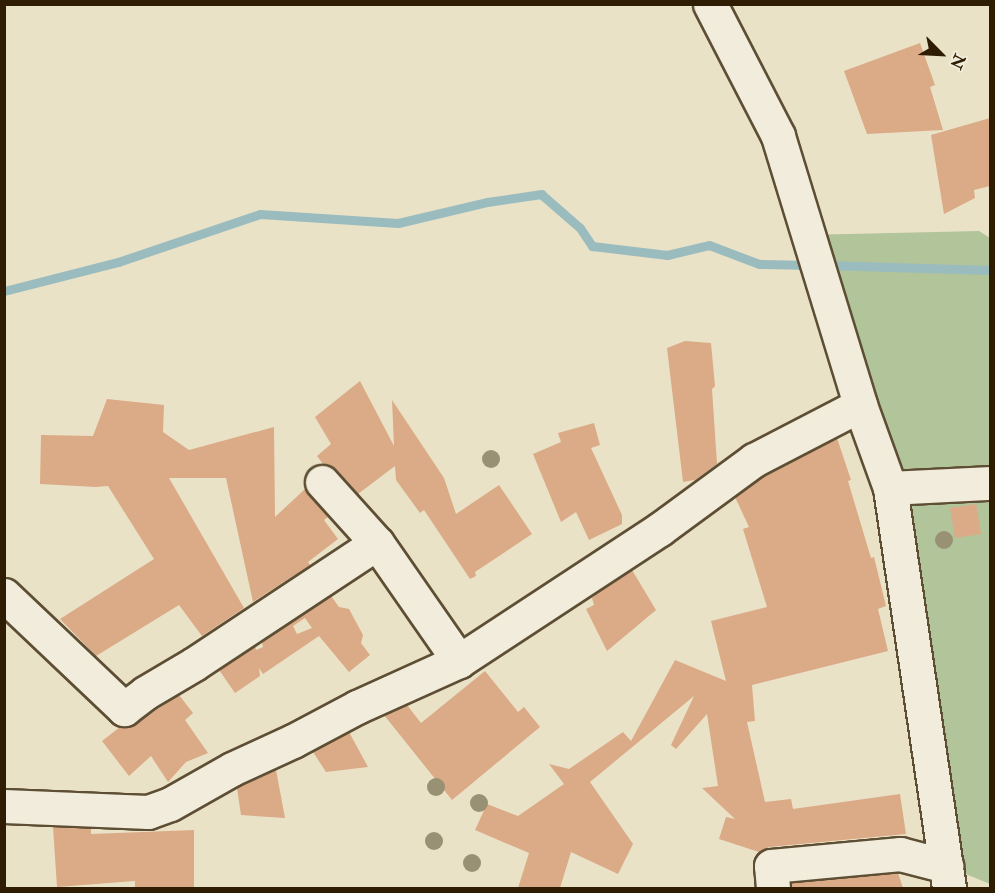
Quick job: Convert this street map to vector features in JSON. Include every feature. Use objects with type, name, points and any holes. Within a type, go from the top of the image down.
[{"type":"street","points":[[710,4],[778,136],[860,405],[890,488],[947,877]]},
{"type":"street","points":[[4,806],[148,812],[170,804],[232,769],[293,741],[357,707],[459,661],[660,529],[754,460],[860,405]]},
{"type":"street","points":[[322,482],[377,543],[459,661]]},
{"type":"street","points":[[890,488],[990,483]]},
{"type":"street","points":[[4,595],[124,709],[145,693],[194,664],[377,543]]},
{"type":"street","points":[[773,888],[771,866],[900,855],[947,877]]},
{"type":"green space","points":[[979,231],[990,238],[990,884],[946,866],[857,406],[804,235]]},
{"type":"building","points":[[920,43],[935,85],[930,87],[943,130],[867,134],[844,71]]},
{"type":"building","points":[[990,118],[990,186],[974,190],[975,198],[944,214],[931,135]]},
{"type":"building","points":[[685,341],[711,343],[715,386],[712,389],[717,464],[695,480],[683,482],[667,348]]},
{"type":"building","points":[[360,381],[394,446],[392,400],[444,478],[456,514],[499,485],[532,534],[475,572],[476,576],[470,579],[424,510],[420,513],[396,480],[395,466],[358,494],[336,469],[323,464],[317,456],[331,444],[315,417]]},
{"type":"building","points":[[107,399],[164,405],[163,432],[189,450],[274,427],[275,517],[305,489],[328,517],[324,520],[338,539],[308,562],[310,565],[253,602],[226,478],[169,478],[244,608],[202,636],[179,605],[96,656],[60,619],[154,559],[108,486],[40,484],[41,435],[93,436]]},
{"type":"building","points":[[594,423],[600,445],[591,448],[622,515],[622,524],[589,540],[576,512],[561,522],[533,454],[561,442],[558,433]]},
{"type":"building","points":[[837,438],[851,480],[848,481],[871,558],[874,557],[886,606],[878,609],[888,651],[752,685],[755,721],[747,722],[765,802],[791,799],[793,809],[900,794],[906,834],[769,847],[759,852],[719,839],[726,817],[735,819],[702,788],[718,786],[707,714],[676,749],[671,745],[694,696],[590,782],[633,844],[618,874],[571,852],[560,888],[518,888],[529,853],[475,830],[487,804],[518,816],[564,784],[549,764],[569,769],[623,732],[631,741],[675,660],[726,681],[711,621],[767,607],[743,529],[749,527],[735,497],[764,476]]},
{"type":"building","points":[[976,504],[981,534],[955,538],[950,508]]},
{"type":"building","points":[[632,570],[656,610],[607,651],[586,609],[594,605],[592,598],[597,593]]},
{"type":"building","points":[[331,596],[339,607],[349,609],[363,635],[361,643],[370,655],[349,672],[319,636],[263,674],[259,668],[260,676],[235,693],[219,670],[255,646],[256,650],[263,647],[262,642]],"holes":[[[305,618],[312,628],[297,634],[293,626]]]},
{"type":"building","points":[[485,671],[518,712],[524,707],[540,727],[452,800],[384,715],[407,705],[421,723]]},
{"type":"building","points":[[179,695],[193,713],[185,720],[208,753],[186,762],[168,782],[151,756],[129,776],[102,741],[120,727],[135,724]]},
{"type":"building","points":[[349,732],[368,767],[326,772],[313,752]]},
{"type":"building","points":[[276,770],[285,818],[241,815],[237,788]]},
{"type":"building","points":[[53,827],[91,828],[91,834],[194,830],[194,888],[135,888],[135,881],[57,887]]},
{"type":"building","points":[[898,873],[903,888],[791,888],[791,883]]},
{"type":"waterway","points":[[4,291],[118,262],[260,214],[398,223],[487,202],[541,194],[580,228],[592,246],[667,255],[709,245],[759,264],[811,265]]},
{"type":"waterway","points":[[825,265],[990,270]]}]
